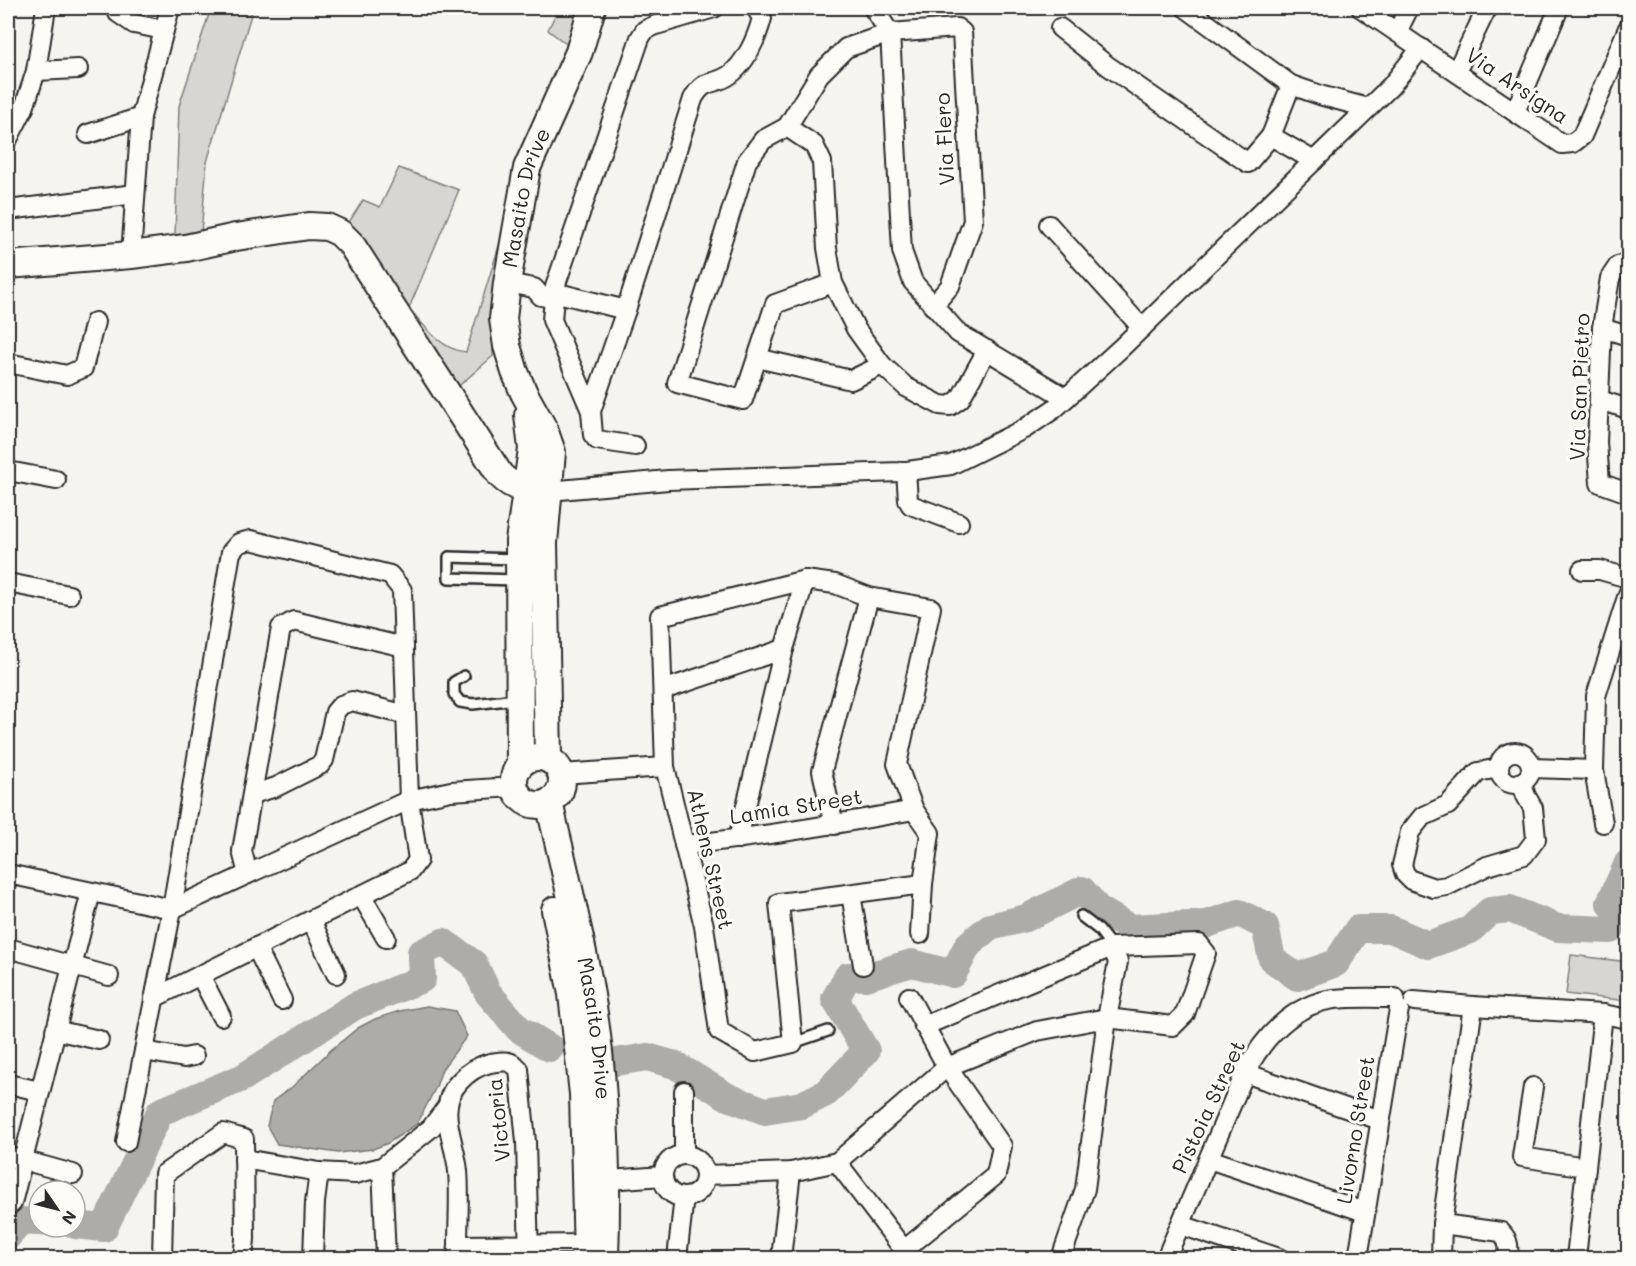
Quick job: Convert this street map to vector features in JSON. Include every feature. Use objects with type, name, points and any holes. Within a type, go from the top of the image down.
[{"type":"street","points":[[8,139],[24,108],[36,71],[46,8]]},
{"type":"street","points":[[131,255],[141,117],[170,8]]},
{"type":"street","name":"Masaito Drive","points":[[554,766],[544,543],[531,427],[524,393],[507,346],[503,319],[527,168],[579,52],[591,8]]},
{"type":"street","points":[[636,446],[597,440],[593,435],[591,411],[552,320],[554,292],[640,38],[645,30],[656,25],[714,8]]},
{"type":"street","points":[[591,411],[626,310],[693,99],[698,90],[709,82],[727,76],[741,63],[759,29],[762,18],[756,8]]},
{"type":"street","points":[[873,8],[890,33],[902,251],[914,282],[958,333],[1066,398]]},
{"type":"street","points":[[1186,8],[1291,85],[1368,108]]},
{"type":"street","name":"Via Arsigna","points":[[1361,8],[1562,144],[1573,143],[1582,136],[1629,28]]},
{"type":"street","points":[[1397,32],[1409,8]]},
{"type":"street","points":[[1456,72],[1487,8]]},
{"type":"street","points":[[1515,112],[1559,8]]},
{"type":"street","points":[[118,13],[134,24],[164,30]]},
{"type":"street","points":[[1060,27],[1108,66],[1248,163],[1272,136],[1291,85]]},
{"type":"street","name":"Via Flero","points":[[890,33],[957,28],[962,32],[973,221],[950,286],[933,306]]},
{"type":"street","points":[[833,283],[775,304],[744,399],[677,383],[747,161],[763,140],[787,127],[819,75],[846,48],[890,33]]},
{"type":"street","points":[[8,265],[131,255],[186,248],[236,237],[309,226],[327,227],[340,233],[351,244],[500,475],[507,482],[538,491],[668,480],[906,471],[951,465],[1024,429],[1066,398],[1142,328],[1391,86],[1421,48]]},
{"type":"street","points":[[36,71],[78,69]]},
{"type":"street","points":[[88,134],[141,117]]},
{"type":"street","points":[[787,127],[814,145],[822,162],[826,248],[833,283],[856,329],[882,365],[906,387],[940,405],[950,406],[960,399],[987,350]]},
{"type":"street","points":[[1272,136],[1314,161]]},
{"type":"street","points":[[8,210],[135,194]]},
{"type":"street","points":[[1049,225],[1142,328]]},
{"type":"street","name":"Via San Pietro","points":[[1623,264],[1610,278],[1602,328],[1597,442],[1600,483],[1629,493]]},
{"type":"street","points":[[507,283],[534,288],[541,296],[554,292],[626,310]]},
{"type":"street","points":[[8,363],[67,375],[83,368],[94,322]]},
{"type":"street","points":[[1602,328],[1629,336]]},
{"type":"street","points":[[757,358],[851,380],[882,365]]},
{"type":"street","points":[[1600,400],[1629,409]]},
{"type":"street","points":[[8,471],[56,480]]},
{"type":"street","points":[[906,471],[908,500],[911,505],[959,523]]},
{"type":"street","name":"Masaito Drive","points":[[517,776],[519,541],[538,491]]},
{"type":"street","points":[[126,1142],[171,909],[231,552],[239,543],[251,540],[390,575],[402,590],[409,800],[418,860],[410,871],[154,998]]},
{"type":"street","points":[[1582,570],[1600,570],[1629,578]]},
{"type":"street","points":[[738,839],[784,649],[805,580],[835,584],[869,597],[931,608],[897,764],[914,810],[930,833],[923,884],[920,934]]},
{"type":"street","name":"Athens Street","points":[[793,1043],[755,1052],[719,1031],[704,926],[665,767],[660,616],[805,580]]},
{"type":"street","points":[[8,583],[69,595]]},
{"type":"street","points":[[1603,823],[1594,770],[1596,696],[1629,594]]},
{"type":"street","points":[[834,825],[822,771],[869,597]]},
{"type":"street","points":[[248,874],[242,851],[281,628],[294,621],[404,647]]},
{"type":"street","points":[[663,690],[784,649]]},
{"type":"street","points":[[253,794],[276,787],[320,765],[324,760],[335,712],[341,705],[352,701],[406,715]]},
{"type":"street","points":[[1499,768],[1478,772],[1449,806],[1422,817],[1410,832],[1402,865],[1405,874],[1411,880],[1434,888],[1447,886],[1487,866],[1524,855],[1536,839],[1533,808],[1526,796],[1526,775],[1526,757],[1516,752],[1504,756],[1499,768],[1503,778],[1509,782],[1526,775],[1594,770]]},
{"type":"street","points":[[8,874],[171,909],[409,800],[517,776],[533,757],[554,766],[665,767]]},
{"type":"street","points":[[517,776],[521,798],[541,803],[558,793],[562,780],[554,766]]},
{"type":"street","name":"Masaito Drive","points":[[541,803],[572,994],[583,1094],[596,1181],[596,1251]]},
{"type":"street","name":"Lamia Street","points":[[684,845],[834,825],[914,810]]},
{"type":"street","points":[[793,1043],[779,903],[923,884]]},
{"type":"street","points":[[8,1206],[12,1203],[15,1158],[40,1091],[90,892]]},
{"type":"street","points":[[850,894],[863,965]]},
{"type":"street","points":[[361,895],[386,938]]},
{"type":"street","points":[[311,920],[336,974]]},
{"type":"street","points":[[705,1175],[791,1172],[837,1162],[946,1068],[1037,1031],[1107,1018],[1173,1026],[1185,1014],[1206,953],[1199,944],[1112,947],[924,1026]]},
{"type":"street","points":[[256,947],[282,1000]]},
{"type":"street","points":[[1061,1258],[1085,1189],[1107,1018],[1118,962],[1112,947]]},
{"type":"street","points":[[8,948],[110,976]]},
{"type":"street","points":[[200,975],[220,1017]]},
{"type":"street","points":[[837,1162],[904,1250],[996,1174],[1002,1146],[946,1068],[909,997]]},
{"type":"street","name":"Pistoia Street","points":[[1166,1258],[1255,1053],[1269,1035],[1287,1019],[1310,1007],[1332,999],[1603,1014],[1629,1019]]},
{"type":"street","name":"Livorno Street","points":[[1358,1258],[1380,1120],[1403,1002]]},
{"type":"street","points":[[1442,1258],[1442,1224],[1473,1006]]},
{"type":"street","points":[[1576,1258],[1603,1014]]},
{"type":"street","points":[[55,1030],[99,1040]]},
{"type":"street","points":[[144,1051],[184,1058],[194,1056]]},
{"type":"street","name":"Victoria","points":[[446,1108],[454,1088],[465,1076],[480,1066],[506,1060],[514,1063],[519,1069],[526,1142],[530,1251]]},
{"type":"street","points":[[1245,1074],[1380,1120]]},
{"type":"street","points":[[8,1084],[40,1091]]},
{"type":"street","points":[[1533,1087],[1522,1157],[1586,1167]]},
{"type":"street","points":[[684,1091],[684,1154]]},
{"type":"street","points":[[244,1159],[319,1172],[355,1174],[382,1167],[431,1128],[446,1108]]},
{"type":"street","points":[[446,1108],[458,1170],[458,1252],[596,1251]]},
{"type":"street","points":[[162,1258],[164,1174],[224,1134],[244,1139],[245,1239],[243,1258]]},
{"type":"street","points":[[684,1154],[699,1161],[704,1167],[705,1175],[704,1183],[699,1190],[684,1197],[669,1191],[663,1176],[669,1161],[684,1154]]},
{"type":"street","points":[[15,1158],[72,1174]]},
{"type":"street","points":[[1209,1159],[1365,1212]]},
{"type":"street","points":[[382,1167],[386,1258]]},
{"type":"street","points":[[313,1258],[319,1172]]},
{"type":"street","points":[[781,1258],[791,1172]]},
{"type":"street","points":[[596,1181],[663,1176]]},
{"type":"street","points":[[677,1258],[684,1197]]},
{"type":"street","points":[[1180,1224],[1279,1258]]},
{"type":"street","points":[[1442,1224],[1501,1232],[1507,1238],[1508,1258]]},
{"type":"lane","points":[[450,557],[519,570],[449,578],[450,557]]},
{"type":"lane","points":[[464,676],[454,682],[454,694],[460,702],[473,704],[519,699]]},
{"type":"lane","points":[[1081,916],[1099,930],[1112,947]]},
{"type":"lane","points":[[793,1043],[828,1031]]},
{"type":"shaded area","points":[[211,8],[253,8],[207,162],[201,233],[175,236],[179,106]]},
{"type":"shaded area","points":[[556,8],[581,8],[569,46],[548,30],[558,9]]},
{"type":"shaded area","points":[[399,168],[459,190],[409,308],[434,336],[449,347],[466,352],[503,233],[492,313],[493,356],[453,391],[346,227],[363,200],[380,207]]},
{"type":"shaded area","points":[[1571,955],[1628,962],[1628,1001],[1566,994]]},
{"type":"shaded area","points":[[427,1006],[455,1011],[467,1036],[442,1069],[436,1087],[417,1124],[388,1143],[373,1149],[338,1153],[277,1144],[267,1126],[273,1101],[358,1028],[375,1019],[400,1011]]},
{"type":"waterway","points":[[616,1062],[647,1057],[675,1065],[728,1097],[765,1111],[802,1105],[826,1093],[866,1051],[835,999],[848,976],[865,977],[912,963],[953,974],[968,945],[990,927],[1026,918],[1082,890],[1098,909],[1130,928],[1207,924],[1239,913],[1265,926],[1272,959],[1297,977],[1336,963],[1358,929],[1391,929],[1428,945],[1470,930],[1490,911],[1510,909],[1558,928],[1610,930],[1619,914],[1610,903],[1628,863]]},
{"type":"waterway","points":[[87,1226],[104,1228],[160,1112],[242,1078],[355,1006],[422,979],[421,953],[443,942],[474,964],[488,993],[519,1029],[550,1048]]},
{"type":"waterway","points":[[8,1236],[21,1221],[27,1221]]}]
